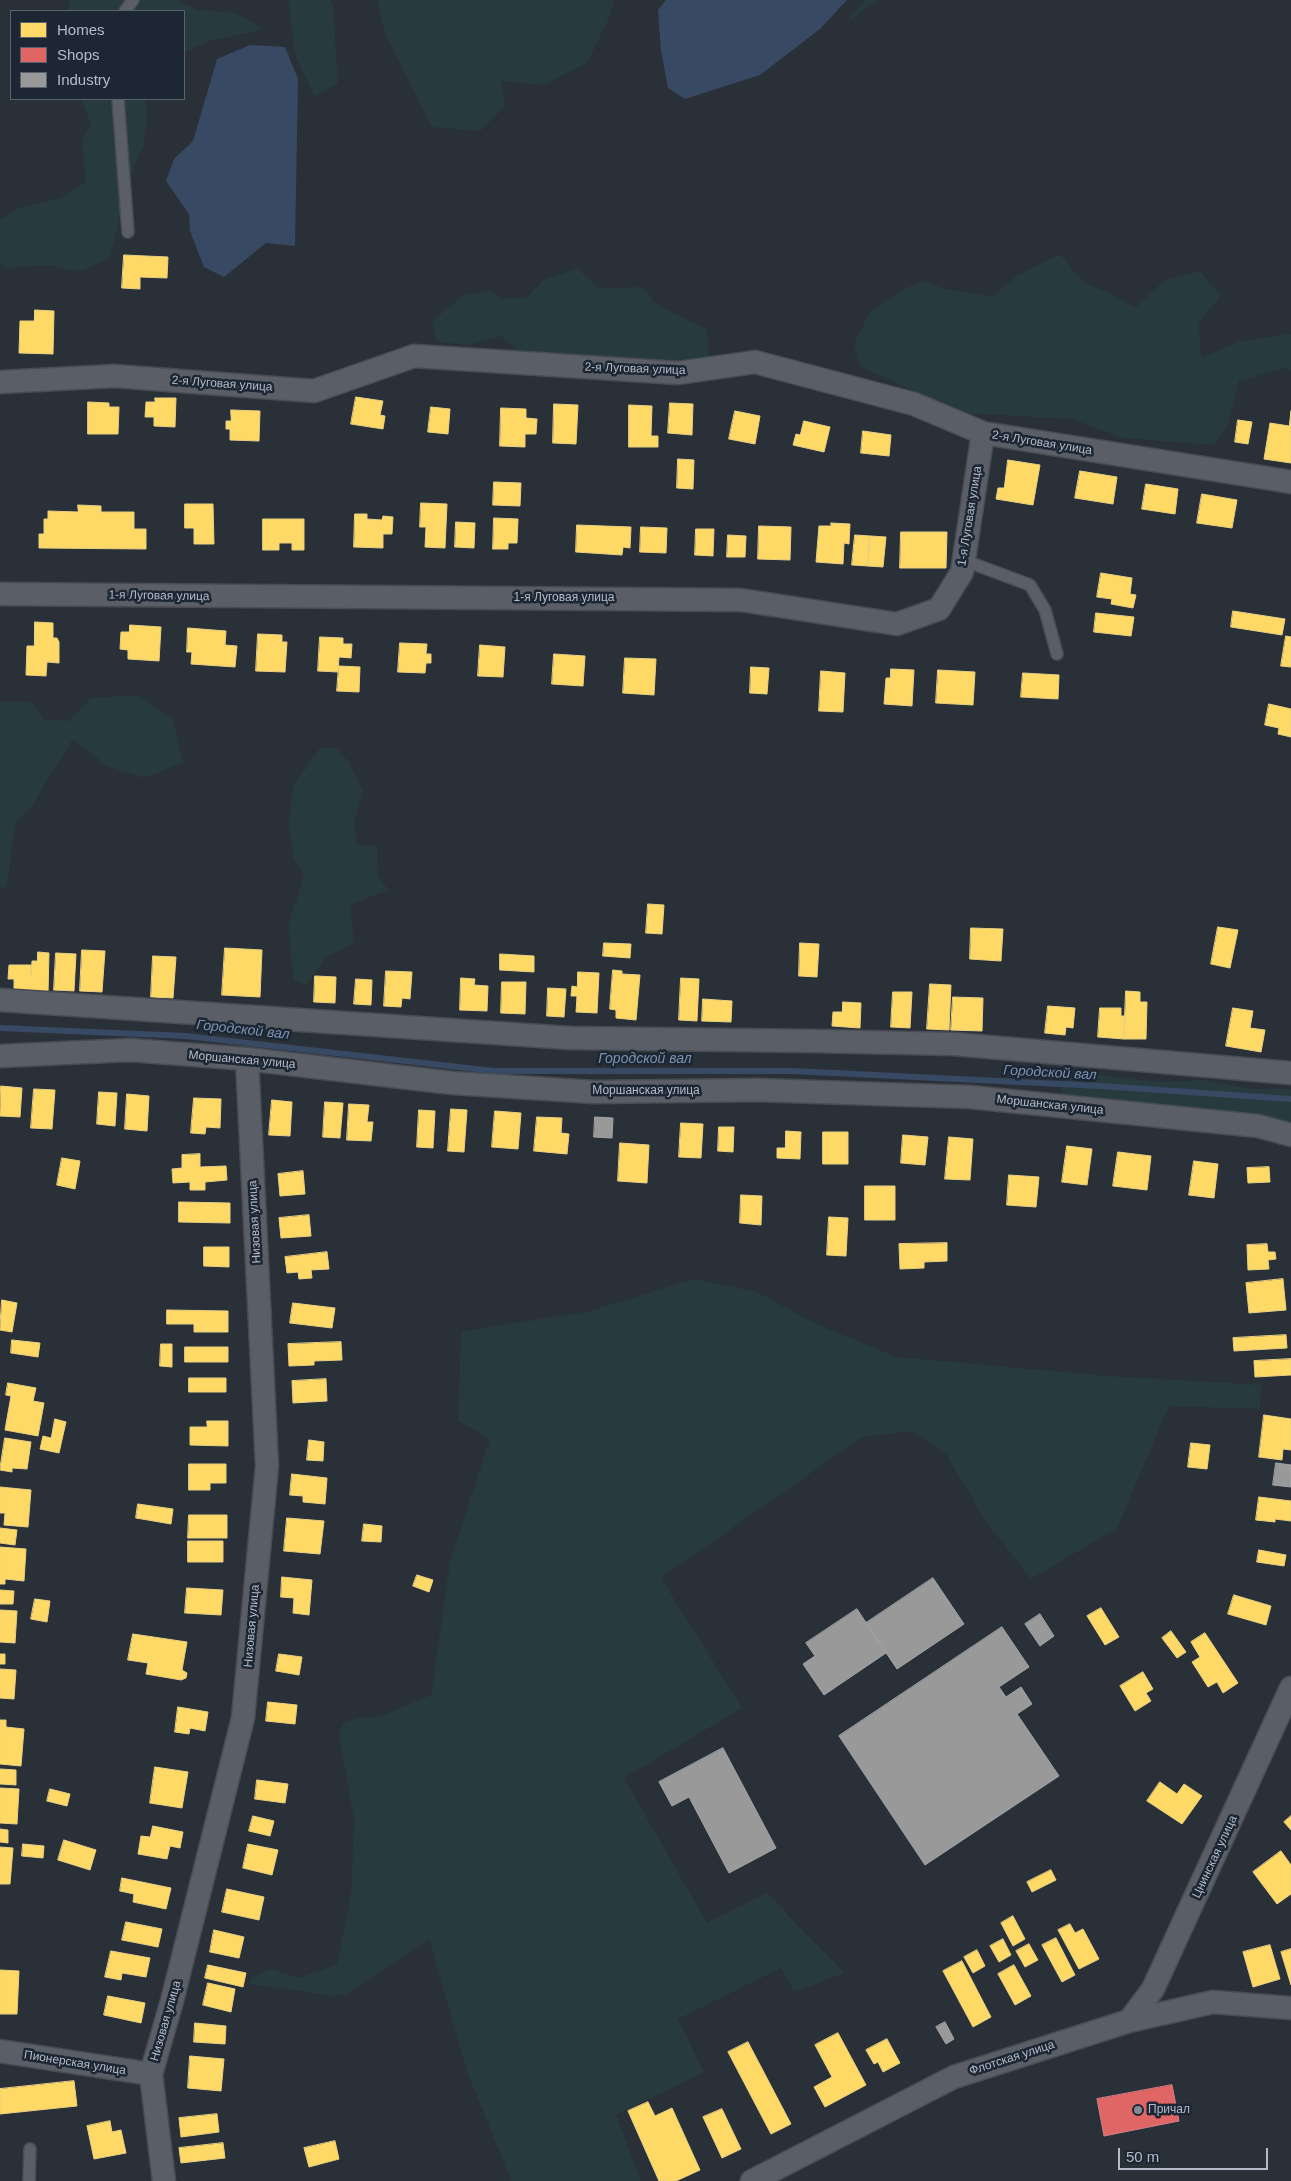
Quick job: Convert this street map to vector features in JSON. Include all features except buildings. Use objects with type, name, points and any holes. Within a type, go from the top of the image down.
[{"type":"street","name":"2-я Луговая улица","points":[[0,382],[114,376],[314,391],[414,356],[678,373],[755,362],[914,404],[983,433],[1291,482]]},
{"type":"street","name":"1-я Луговая улица","points":[[0,594],[741,600],[897,624],[940,609],[962,572],[983,433]]},
{"type":"street","points":[[0,1000],[570,1038],[814,1040],[954,1044],[1291,1073]]},
{"type":"street","name":"Моршанская улица","points":[[0,1056],[130,1050],[246,1059],[452,1083],[594,1092],[758,1090],[970,1097],[1258,1126],[1291,1135]]},
{"type":"street","name":"Низовая улица","points":[[164,2181],[151,2074],[172,2001],[243,1718],[267,1466],[246,1059]]},
{"type":"street","name":"Цнинская улица","points":[[1129,2021],[1153,1989],[1291,1688]]},
{"type":"street","name":"Флотская улица","points":[[752,2181],[954,2077],[1129,2021],[1214,2002],[1291,2008]]},
{"type":"street","name":"Пионерская улица","points":[[0,2051],[151,2074]]},
{"type":"lane","points":[[118,100],[128,232]]},
{"type":"lane","points":[[963,560],[1030,585],[1045,610],[1057,654]]},
{"type":"lane","points":[[29,2181],[30,2149]]},
{"type":"green space","points":[[71,0],[181,0],[179,2],[199,10],[235,13],[264,29],[206,42],[185,52],[185,10],[67,10]]},
{"type":"green space","points":[[288,0],[331,0],[333,5],[338,83],[315,96],[296,58]]},
{"type":"green space","points":[[377,0],[614,0],[608,20],[587,63],[544,85],[501,81],[505,106],[480,131],[432,127],[385,33]]},
{"type":"green space","points":[[865,0],[879,0],[844,24]]},
{"type":"green space","points":[[81,100],[145,100],[147,115],[143,147],[124,190],[118,226],[109,259],[78,272],[49,265],[5,268],[0,263],[0,220],[19,208],[61,198],[86,182],[82,141],[91,123]]},
{"type":"green space","points":[[1060,254],[1083,282],[1112,294],[1135,308],[1164,281],[1199,271],[1221,295],[1199,324],[1201,358],[1241,341],[1291,334],[1291,371],[1284,368],[1239,381],[1228,423],[1215,445],[1123,438],[1072,419],[962,413],[861,367],[854,344],[870,312],[903,289],[924,281],[945,289],[992,297],[1017,276]]},
{"type":"green space","points":[[577,268],[598,288],[641,287],[659,306],[707,330],[709,356],[674,364],[532,356],[517,350],[502,336],[469,345],[437,342],[432,321],[463,296],[491,290],[504,299],[526,298],[544,280]]},
{"type":"green space","points":[[138,695],[173,719],[183,763],[144,778],[107,766],[73,739],[31,807],[15,824],[7,887],[0,888],[0,702],[31,702],[44,719],[69,721],[91,698]]},
{"type":"green space","points":[[320,748],[336,748],[348,761],[363,791],[354,822],[357,846],[377,846],[378,875],[388,890],[350,905],[354,943],[326,957],[306,985],[294,981],[288,925],[304,877],[293,857],[289,823],[293,787]]},
{"type":"green space","points":[[1093,1074],[1155,1082],[1202,1080],[1251,1089],[1291,1089],[1291,1127],[1061,1096],[1064,1076]]},
{"type":"green space","points":[[694,1279],[757,1292],[814,1323],[897,1357],[1108,1376],[1261,1385],[1260,1409],[1169,1406],[1117,1528],[1031,1579],[986,1522],[946,1454],[914,1431],[862,1437],[661,1578],[742,1708],[624,1778],[707,1923],[767,1893],[844,1973],[794,1992],[781,1968],[678,2019],[704,2072],[616,2115],[641,2181],[511,2181],[466,2069],[429,1939],[346,1994],[335,1996],[251,1984],[251,1978],[271,1969],[299,1978],[337,1965],[351,1895],[354,1820],[339,1733],[344,1723],[358,1718],[379,1717],[431,1695],[450,1561],[490,1439],[458,1421],[461,1332],[590,1311]]},
{"type":"water","points":[[666,0],[847,0],[820,29],[760,75],[685,99],[668,88],[661,51],[658,10]]},
{"type":"water","points":[[250,45],[285,47],[298,79],[295,246],[266,243],[224,277],[204,267],[190,231],[189,214],[166,181],[174,159],[193,141],[217,59]]},
{"type":"waterway","name":"Городской вал","points":[[0,1028],[186,1036],[494,1071],[793,1071],[1101,1086],[1291,1099]]},
{"type":"place","name":"Причал","points":[[1138,2110]]}]
